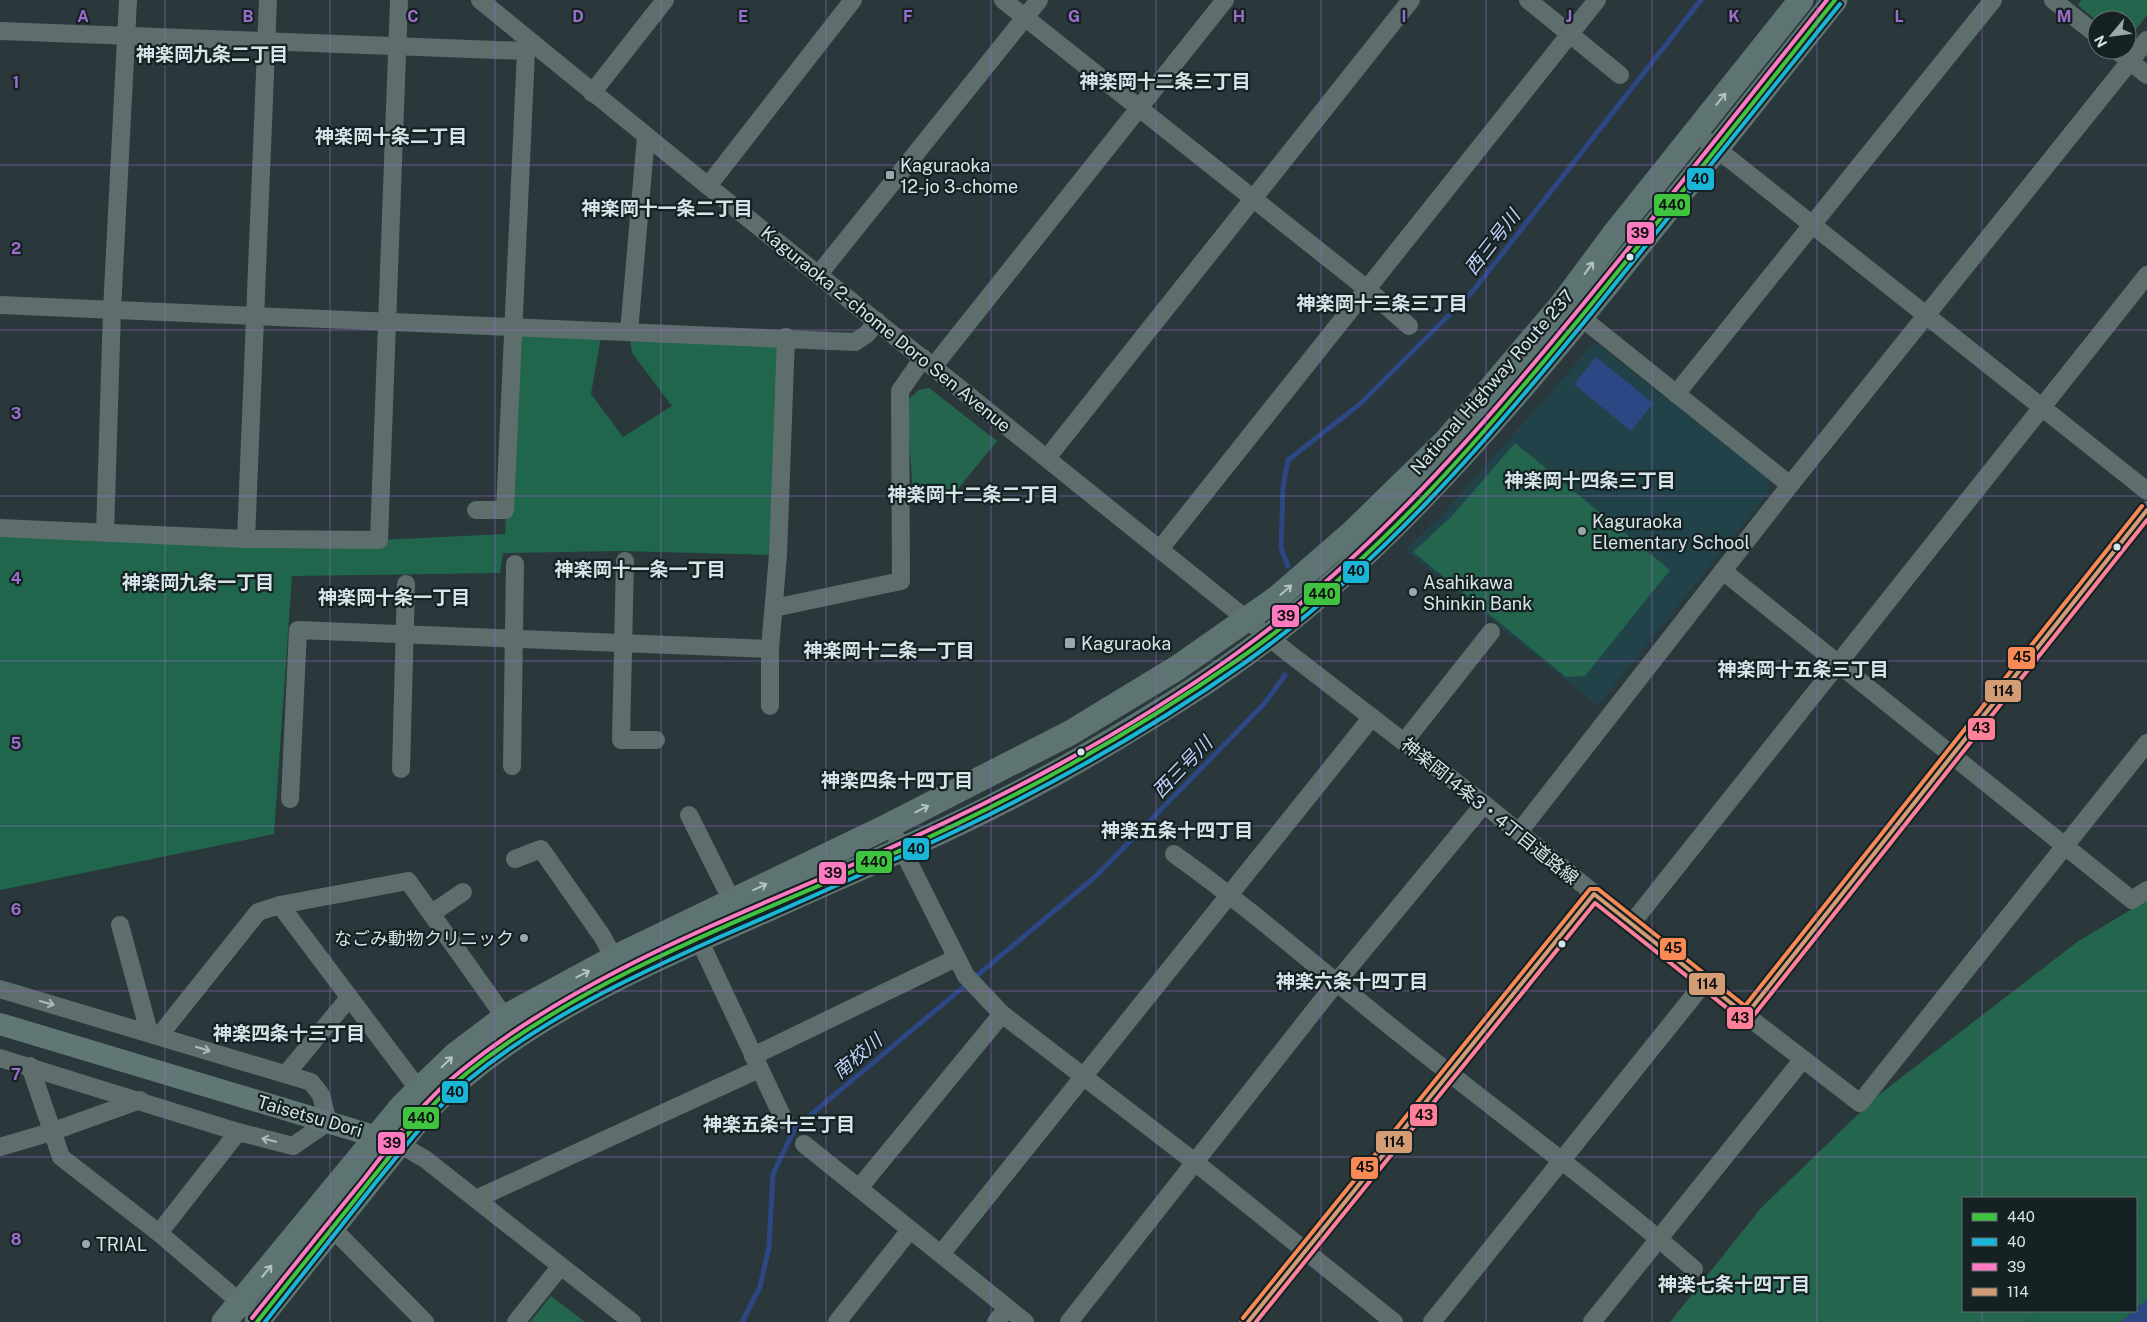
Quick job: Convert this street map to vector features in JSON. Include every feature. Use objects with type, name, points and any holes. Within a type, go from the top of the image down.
[{"type":"highway","name":"National Highway Route 237","points":[[259,1320],[332,1228],[419,1090],[455,1055],[512,1027],[567,1006],[619,967],[695,930],[737,911],[902,848],[1002,802],[1096,750],[1183,697],[1268,637],[1371,549],[1466,452],[1572,310],[1695,131],[1801,0]]},
{"type":"highway","name":"National Highway Route 237","points":[[737,911],[890,825],[1070,733],[1177,668],[1277,598],[1353,532],[1439,448],[1572,310],[1717,149],[1835,0]]},
{"type":"highway","name":"National Highway Route 237","points":[[224,1322],[388,1140],[424,1113],[512,1027]]},
{"type":"main road","name":"Taisetsu Dori","points":[[0,1024],[388,1140]]},
{"type":"street","points":[[104,533],[112,310],[128,0]]},
{"type":"street","points":[[246,539],[268,0]]},
{"type":"street","points":[[0,528],[246,539],[379,540],[399,0]]},
{"type":"street","name":"Kaguraoka 2-chome Doro Sen Avenue","points":[[480,0],[529,47],[592,93],[819,274],[1268,637]]},
{"type":"street","points":[[592,93],[666,0]]},
{"type":"street","points":[[708,186],[853,0]]},
{"type":"street","points":[[1003,0],[1367,289],[1409,326]]},
{"type":"street","points":[[819,274],[1039,0]]},
{"type":"street","points":[[774,608],[901,581],[900,391],[928,362],[1139,108],[1225,0]]},
{"type":"street","points":[[1047,458],[1411,0]]},
{"type":"street","points":[[1528,0],[1620,75]]},
{"type":"street","points":[[1160,548],[1597,0]]},
{"type":"street","points":[[1676,394],[1993,0]]},
{"type":"street","points":[[2053,0],[2087,27]]},
{"type":"street","points":[[0,31],[397,45],[529,47],[505,510],[476,510]]},
{"type":"street","points":[[1519,832],[1790,485],[1927,317],[2147,40]]},
{"type":"street","points":[[2128,60],[2147,75]]},
{"type":"street","points":[[1695,131],[2147,491]]},
{"type":"street","points":[[629,332],[646,136]]},
{"type":"street","points":[[1632,923],[2147,275]]},
{"type":"street","points":[[0,305],[786,337],[855,342],[867,334],[877,321]]},
{"type":"street","points":[[1572,310],[1790,485]]},
{"type":"street","points":[[770,706],[770,649],[778,555],[786,337]]},
{"type":"street","points":[[1746,1015],[2147,510]]},
{"type":"street","points":[[625,561],[622,740],[656,740]]},
{"type":"street","points":[[512,766],[516,564]]},
{"type":"street","points":[[1723,571],[2132,900],[2147,890]]},
{"type":"street","points":[[401,769],[406,584]]},
{"type":"street","points":[[290,799],[298,630],[770,649]]},
{"type":"street","points":[[1404,742],[1491,632]]},
{"type":"street","name":"神楽岡14条3・4丁目道路線","points":[[1268,637],[1484,804],[1704,983],[1860,1103],[2066,845]]},
{"type":"street","points":[[941,1254],[1231,895],[1372,716]]},
{"type":"street","points":[[2066,845],[2147,743]]},
{"type":"street","points":[[1068,1322],[1196,1163],[1336,983],[1484,804]]},
{"type":"street","points":[[689,816],[737,911]]},
{"type":"street","points":[[890,825],[956,958],[971,982],[1002,1014],[1196,1163],[1394,1322]]},
{"type":"street","points":[[515,859],[541,850],[602,936],[619,967]]},
{"type":"street","points":[[1174,854],[1231,895],[1336,983],[1561,1160],[1694,1269]]},
{"type":"street","points":[[154,1034],[258,912],[280,905],[408,881],[512,1027]]},
{"type":"street","points":[[432,913],[463,892]]},
{"type":"street","points":[[1248,1322],[1594,894]]},
{"type":"street","points":[[280,905],[419,1090]]},
{"type":"street","points":[[120,925],[154,1034]]},
{"type":"street","points":[[695,930],[784,1120]]},
{"type":"street","points":[[476,1199],[756,1063],[956,958]]},
{"type":"street","points":[[1432,1322],[1704,983]]},
{"type":"street","points":[[0,989],[311,1082],[321,1095],[328,1122],[292,1146],[238,1132],[0,1058]]},
{"type":"street","points":[[286,1074],[349,998]]},
{"type":"street","points":[[859,1188],[1002,1014]]},
{"type":"street","points":[[1592,1322],[1803,1060]]},
{"type":"street","points":[[30,1066],[61,1157],[159,1233],[241,1302],[259,1320]]},
{"type":"street","points":[[0,1147],[51,1132],[140,1100]]},
{"type":"street","points":[[159,1233],[238,1132]]},
{"type":"street","name":"Taisetsu Dori","points":[[388,1140],[426,1159],[560,1267],[632,1322]]},
{"type":"street","points":[[804,1144],[1025,1322]]},
{"type":"street","points":[[332,1228],[426,1322]]},
{"type":"street","points":[[837,1322],[910,1230]]},
{"type":"street","points":[[516,1322],[560,1267]]},
{"type":"street","points":[[996,1322],[1007,1308]]},
{"type":"shaded area","name":"Kaguraoka Elementary School","points":[[1595,342],[1767,478],[1768,493],[1598,706],[1405,550],[1445,511]]},
{"type":"green space","points":[[2081,0],[2147,0],[2147,15],[2137,28],[2137,10],[2087,10],[2087,13],[2078,5]]},
{"type":"green space","points":[[515,326],[602,331],[591,394],[623,437],[672,406],[632,353],[629,332],[786,337],[778,555],[620,551],[503,553],[500,573],[292,576],[274,834],[0,890],[0,533],[379,540],[505,534]]},
{"type":"green space","points":[[929,388],[997,441],[953,495],[913,493],[906,401],[919,390]]},
{"type":"green space","points":[[1515,443],[1670,570],[1585,676],[1566,677],[1413,552],[1452,516]]},
{"type":"green space","points":[[2147,900],[2147,1203],[2137,1213],[2137,1197],[1962,1197],[1962,1312],[2037,1312],[2027,1322],[1670,1322],[1761,1208],[1876,1097],[2077,942]]},
{"type":"green space","points":[[2147,1203],[2147,1300],[2137,1308],[2137,1213]]},
{"type":"green space","points":[[551,1296],[585,1322],[530,1322]]},
{"type":"green space","points":[[2037,1312],[2133,1312],[2121,1322],[2027,1322]]},
{"type":"water","points":[[1596,357],[1653,403],[1631,431],[1574,384]]},
{"type":"water","points":[[2147,1300],[2147,1322],[2121,1322],[2133,1312],[2137,1312],[2137,1308]]},
{"type":"waterway","name":"西三号川","points":[[1288,566],[1281,548],[1283,487],[1288,460],[1360,404],[1473,291],[1701,0]]},
{"type":"waterway","name":"南校川","points":[[742,1322],[760,1287],[769,1247],[773,1174],[795,1128],[1096,876],[1264,704],[1285,675]]},
{"type":"transit line","name":"39","points":[[252,1318],[422,1108],[462,1070],[508,1036],[556,1005],[658,950],[870,857],[1013,789],[1105,739],[1194,683],[1286,615],[1378,533],[1422,489],[1505,398],[1615,265],[1827,0]]},
{"type":"transit line","name":"440","points":[[257,1322],[427,1111],[467,1073],[515,1038],[566,1006],[674,949],[941,832],[1028,788],[1113,740],[1196,688],[1236,661],[1333,585],[1422,499],[1506,407],[1835,0]]},
{"type":"transit line","name":"40","points":[[265,1322],[430,1117],[467,1081],[526,1037],[590,1000],[655,967],[940,838],[1030,794],[1160,719],[1243,664],[1292,627],[1339,587],[1428,502],[1511,410],[1840,4]]},
{"type":"transit line","name":"45","points":[[1243,1318],[1590,889],[1598,889],[1745,1006],[2142,506]]},
{"type":"transit line","name":"114","points":[[1248,1322],[1594,894],[1746,1015],[2147,510]]},
{"type":"transit line","name":"43","points":[[1256,1322],[1595,903],[1742,1020],[1750,1020],[2147,520]]},
{"type":"place","name":"Kaguraoka 12-jo 3-chome","points":[[890,175]]},
{"type":"place","name":"Kaguraoka Elementary School","points":[[1582,531]]},
{"type":"place","name":"Asahikawa Shinkin Bank","points":[[1413,592]]},
{"type":"place","name":"Kaguraoka","points":[[1070,643]]},
{"type":"place","name":"なごみ動物クリニック","points":[[524,938]]},
{"type":"place","name":"TRIAL","points":[[86,1244]]},
{"type":"district","name":"神楽岡九条二丁目","points":[[212,54]]},
{"type":"district","name":"神楽岡十二条三丁目","points":[[1165,81]]},
{"type":"district","name":"神楽岡十条二丁目","points":[[391,136]]},
{"type":"district","name":"神楽岡十一条二丁目","points":[[667,208]]},
{"type":"district","name":"神楽岡十三条三丁目","points":[[1382,303]]},
{"type":"district","name":"神楽岡十四条三丁目","points":[[1590,480]]},
{"type":"district","name":"神楽岡十二条二丁目","points":[[973,494]]},
{"type":"district","name":"神楽岡十一条一丁目","points":[[640,569]]},
{"type":"district","name":"神楽岡九条一丁目","points":[[198,582]]},
{"type":"district","name":"神楽岡十条一丁目","points":[[394,597]]},
{"type":"district","name":"神楽岡十二条一丁目","points":[[889,650]]},
{"type":"district","name":"神楽岡十五条三丁目","points":[[1803,669]]},
{"type":"district","name":"神楽四条十四丁目","points":[[897,780]]},
{"type":"district","name":"神楽五条十四丁目","points":[[1177,830]]},
{"type":"district","name":"神楽六条十四丁目","points":[[1352,981]]},
{"type":"district","name":"神楽四条十三丁目","points":[[289,1033]]},
{"type":"district","name":"神楽五条十三丁目","points":[[779,1124]]},
{"type":"district","name":"神楽七条十四丁目","points":[[1734,1284]]}]
